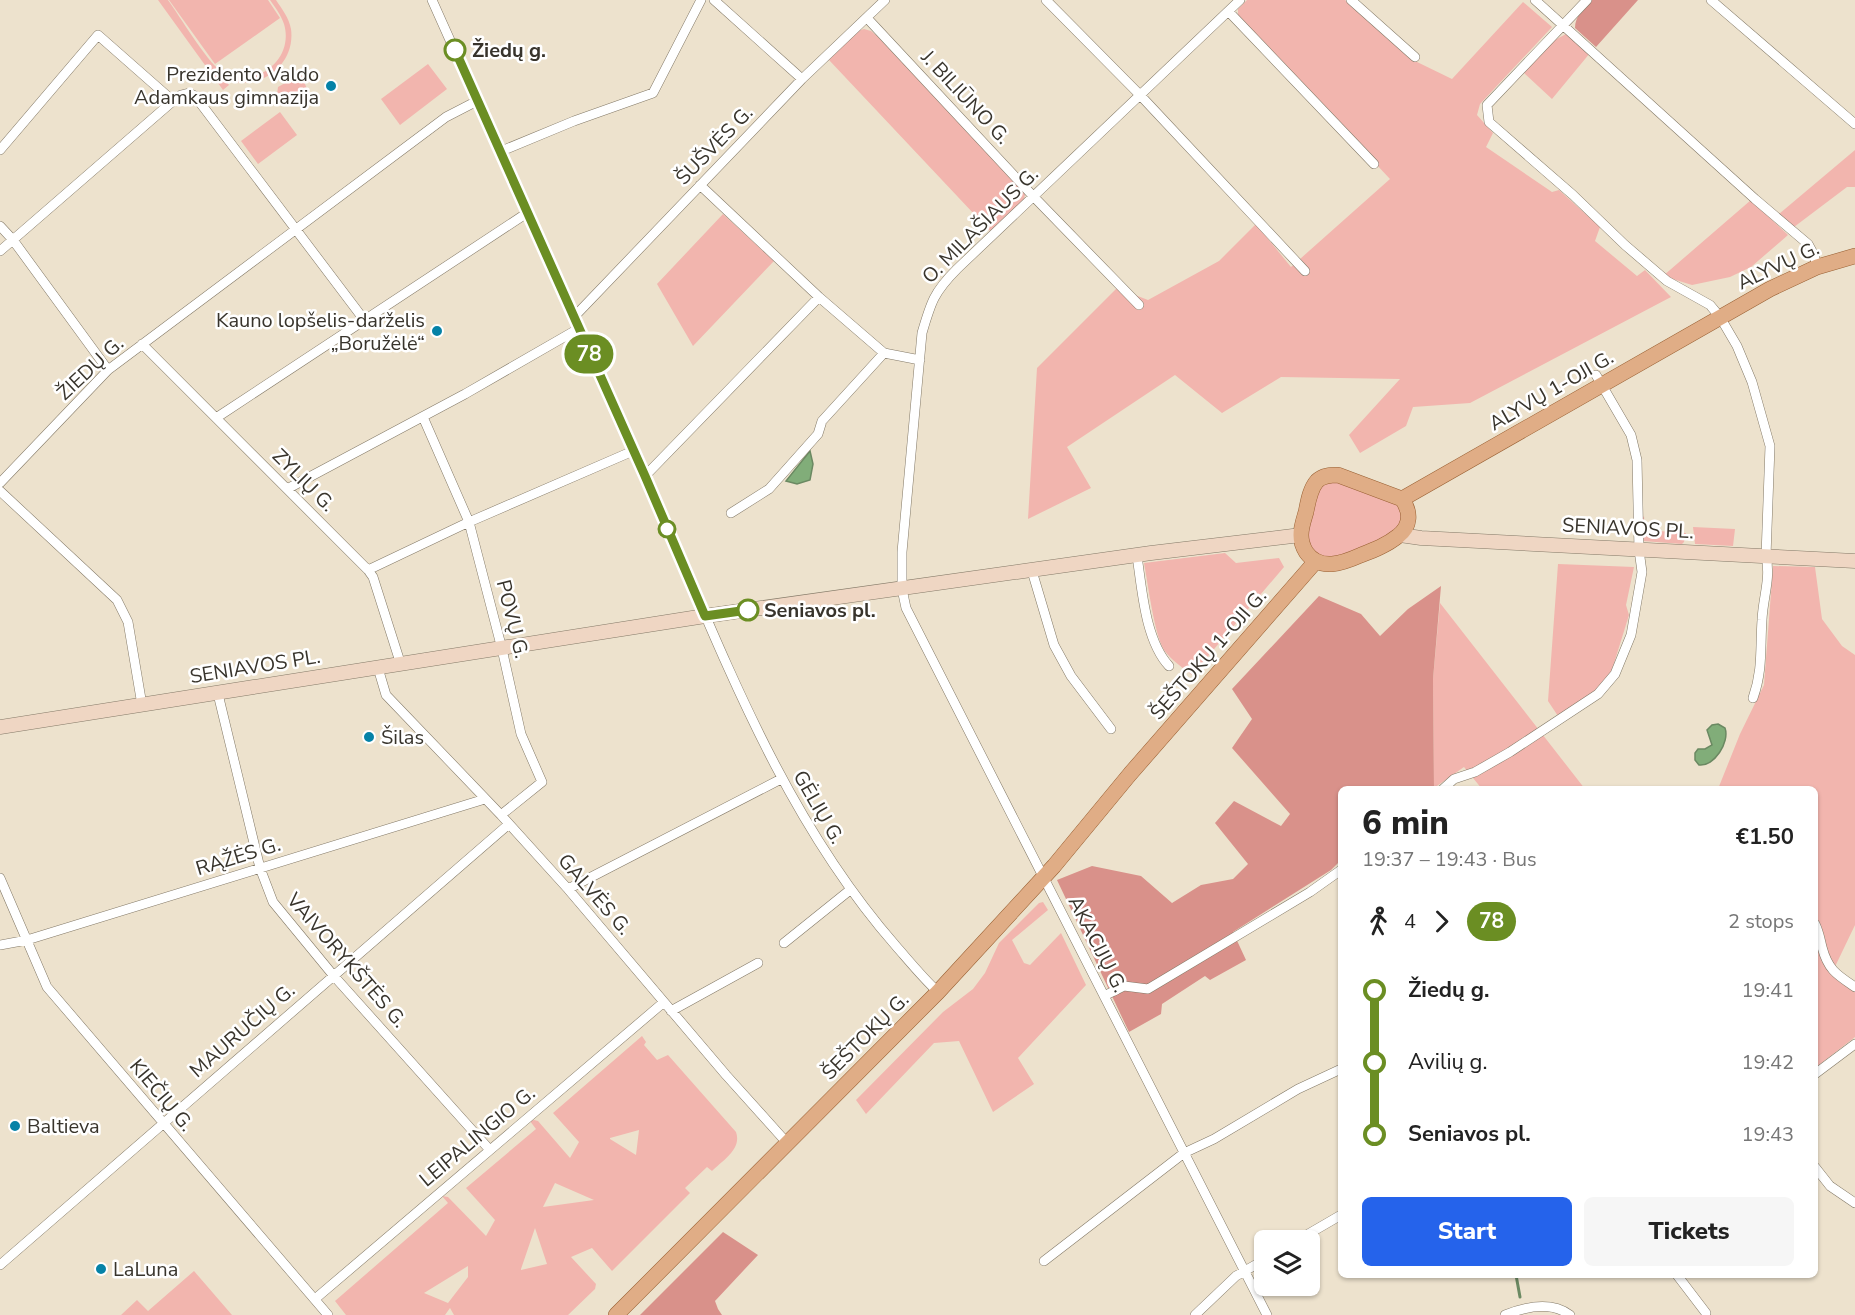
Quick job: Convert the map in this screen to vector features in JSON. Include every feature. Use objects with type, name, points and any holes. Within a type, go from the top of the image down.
[{"type":"main road","name":"ALYVŲ G.","points":[[1720,317],[1770,289],[1817,267],[1855,256]]},
{"type":"main road","name":"ALYVŲ 1-OJI G.","points":[[1402,500],[1599,380],[1720,317]]},
{"type":"main road","points":[[1326,476],[1345,477],[1402,500],[1407,507],[1406,528],[1387,543],[1341,563],[1326,565],[1308,555],[1302,545],[1301,535],[1313,488],[1319,479],[1326,476]]},
{"type":"main road","name":"ŠEŠTOKŲ 1-OJI G.","points":[[1130,774],[1316,561]]},
{"type":"main road","name":"ŠEŠTOKŲ G.","points":[[624,1312],[938,992],[1044,877],[1130,774]]},
{"type":"street","name":"GĖLIŲ G.","points":[[432,0],[645,476],[705,616],[781,779],[827,857],[850,890],[878,926],[938,992]]},
{"type":"street","points":[[499,152],[574,121],[653,93],[701,0]]},
{"type":"street","points":[[714,0],[802,79]]},
{"type":"street","name":"ŠUŠVĖS G.","points":[[573,318],[802,79],[885,0]]},
{"type":"street","points":[[1046,0],[1140,95],[1305,271]]},
{"type":"street","name":"O. MILAŠIAUS G.","points":[[902,589],[902,552],[922,333],[931,301],[940,286],[1240,0]]},
{"type":"street","points":[[1351,0],[1415,57]]},
{"type":"street","points":[[1535,0],[1808,244],[1817,267]]},
{"type":"street","points":[[1587,0],[1487,105],[1489,122],[1667,281],[1710,305],[1737,346],[1752,382],[1770,446],[1766,555],[1769,582],[1762,619],[1760,680],[1753,698]]},
{"type":"street","points":[[1711,0],[1855,124]]},
{"type":"street","points":[[1229,12],[1374,164]]},
{"type":"street","name":"J. BILIŪNO G.","points":[[867,18],[1033,196],[1139,305]]},
{"type":"street","points":[[0,150],[98,35],[173,101]]},
{"type":"street","points":[[0,251],[181,94],[189,93],[195,96],[365,321]]},
{"type":"street","name":"ŽIEDŲ G.","points":[[0,483],[108,370],[446,117],[477,101]]},
{"type":"street","points":[[700,185],[819,297],[884,353],[920,360]]},
{"type":"street","points":[[216,418],[527,213]]},
{"type":"street","points":[[0,226],[13,240],[108,370]]},
{"type":"street","points":[[645,476],[819,297]]},
{"type":"street","points":[[287,489],[423,417],[578,329]]},
{"type":"street","name":"ZYLIŲ G.","points":[[142,344],[368,570],[401,665]]},
{"type":"street","points":[[731,513],[769,489],[818,434],[822,421],[884,353]]},
{"type":"street","points":[[1446,786],[1454,779],[1475,772],[1510,752],[1598,693],[1615,674],[1631,635],[1642,572],[1639,550],[1637,460],[1631,435],[1599,380]]},
{"type":"street","name":"POVŲ G.","points":[[423,417],[470,522],[521,734],[542,782],[501,815]]},
{"type":"street","points":[[368,570],[470,522],[633,451]]},
{"type":"street","points":[[0,491],[117,600],[128,622],[142,705]]},
{"type":"street","name":"SENIAVOS PL.","points":[[0,727],[705,616],[1137,555],[1301,535]]},
{"type":"street","name":"SENIAVOS PL.","points":[[1400,535],[1855,561]]},
{"type":"street","points":[[1137,555],[1152,634],[1157,649],[1169,666]]},
{"type":"street","points":[[1032,571],[1054,645],[1071,676],[1111,729]]},
{"type":"street","name":"AKACIJŲ G.","points":[[902,589],[906,608],[1267,1315]]},
{"type":"street","name":"GALVĖS G.","points":[[378,668],[386,695],[568,889],[788,1144]]},
{"type":"street","name":"VAIVORYKŠTĖS G.","points":[[218,694],[260,868],[273,902],[333,975],[489,1149]]},
{"type":"street","points":[[568,889],[781,779]]},
{"type":"street","name":"RĄŽĖS G.","points":[[0,945],[27,940],[485,799]]},
{"type":"street","name":"MAURUČIŲ G.","points":[[0,1265],[509,824]]},
{"type":"street","points":[[1104,996],[1124,986],[1148,989],[1310,892],[1338,872]]},
{"type":"street","name":"KIEČIŲ G.","points":[[0,878],[47,987],[328,1315]]},
{"type":"street","points":[[784,943],[850,890]]},
{"type":"street","points":[[1818,933],[1828,964],[1834,973],[1855,987]]},
{"type":"street","points":[[671,1011],[758,963]]},
{"type":"street","name":"LEIPALINGIO G.","points":[[315,1299],[664,1002]]},
{"type":"street","points":[[1818,1072],[1855,1044]]},
{"type":"street","points":[[1044,1261],[1184,1153],[1214,1139],[1298,1089],[1338,1070]]},
{"type":"street","points":[[1818,1171],[1830,1186],[1855,1203]]},
{"type":"street","points":[[1315,1230],[1338,1217]]},
{"type":"street","points":[[1195,1315],[1236,1276],[1254,1266]]},
{"type":"street","points":[[1679,1278],[1706,1313]]},
{"type":"street","points":[[1505,1315],[1522,1308],[1547,1306],[1570,1315]]},
{"type":"shaded area","points":[[158,0],[168,0],[215,66],[233,76],[246,77],[258,75],[269,69],[283,50],[286,37],[284,24],[270,0],[276,0],[287,17],[291,29],[291,42],[287,54],[281,65],[262,79],[238,82],[225,79],[229,85],[223,90]]},
{"type":"shaded area","points":[[169,0],[268,0],[280,18],[215,64]]},
{"type":"shaded area","points":[[1247,0],[1345,0],[1415,61],[1452,79],[1523,2],[1552,27],[1480,104],[1477,115],[1493,133],[1486,147],[1552,192],[1559,190],[1600,227],[1595,241],[1637,276],[1645,270],[1671,297],[1470,403],[1413,407],[1406,426],[1360,453],[1349,435],[1400,379],[1281,377],[1222,413],[1175,375],[1067,447],[1091,488],[1028,519],[1037,368],[1117,288],[1148,300],[1219,261],[1256,224],[1291,267],[1390,179],[1238,17],[1238,9]]},
{"type":"shaded area","points":[[1592,0],[1638,0],[1596,47],[1575,28],[1578,16]]},
{"type":"shaded area","points":[[864,29],[877,36],[1026,191],[1024,199],[990,231],[829,60],[858,31]]},
{"type":"shaded area","points":[[1566,34],[1590,53],[1552,99],[1523,72],[1553,41]]},
{"type":"shaded area","points":[[428,64],[447,89],[400,125],[381,99]]},
{"type":"shaded area","points":[[301,74],[307,89],[276,102],[278,87]]},
{"type":"shaded area","points":[[280,112],[297,135],[258,164],[241,141]]},
{"type":"shaded area","points":[[1855,150],[1855,187],[1847,187],[1794,227],[1779,214]]},
{"type":"shaded area","points":[[1751,200],[1788,235],[1751,267],[1730,277],[1692,285],[1663,276]]},
{"type":"shaded area","points":[[723,214],[774,261],[693,346],[657,284]]},
{"type":"shaded area","points":[[810,451],[813,464],[810,480],[797,484],[786,481]]},
{"type":"shaded area","points":[[1338,481],[1396,504],[1401,511],[1401,522],[1391,535],[1329,560],[1311,549],[1307,538],[1318,493],[1325,485]]},
{"type":"shaded area","points":[[1644,516],[1645,530],[1686,533],[1684,542],[1682,544],[1643,541],[1642,519]]},
{"type":"shaded area","points":[[1693,527],[1735,529],[1733,546],[1695,544]]},
{"type":"shaded area","points":[[1225,553],[1236,563],[1279,558],[1284,567],[1192,675],[1170,657],[1160,642],[1144,563]]},
{"type":"shaded area","points":[[1558,564],[1634,567],[1626,605],[1629,615],[1611,673],[1599,688],[1558,716],[1548,701]]},
{"type":"shaded area","points":[[1773,566],[1815,567],[1822,619],[1842,646],[1855,655],[1855,925],[1831,975],[1855,991],[1855,1037],[1818,1066],[1818,786],[1719,786],[1740,734],[1764,685]]},
{"type":"shaded area","points":[[1441,586],[1433,679],[1434,786],[1338,786],[1338,863],[1331,870],[1233,932],[1246,960],[1210,980],[1205,976],[1162,1004],[1161,1014],[1129,1032],[1057,880],[1092,866],[1141,876],[1172,903],[1201,885],[1233,879],[1248,864],[1215,823],[1234,801],[1281,826],[1290,814],[1232,748],[1252,719],[1232,689],[1319,596],[1361,614],[1380,636],[1408,609]]},
{"type":"shaded area","points":[[1440,603],[1583,786],[1480,786],[1464,767],[1434,786],[1433,679]]},
{"type":"shaded area","points":[[1718,724],[1725,728],[1723,746],[1710,762],[1699,765],[1695,760],[1695,753],[1698,749],[1705,749],[1712,745],[1707,730],[1712,725]]},
{"type":"shaded area","points":[[1043,902],[1048,910],[1012,940],[1024,963],[1030,965],[1061,933],[1086,985],[1018,1058],[1034,1084],[993,1112],[959,1041],[934,1043],[866,1114],[856,1100],[943,1012],[973,989],[985,973],[999,943],[1039,903]]},
{"type":"shaded area","points":[[642,1036],[646,1042],[644,1045],[657,1060],[668,1055],[736,1132],[737,1138],[730,1154],[712,1171],[707,1167],[685,1188],[690,1193],[612,1271],[592,1248],[571,1257],[596,1284],[595,1289],[568,1315],[454,1315],[450,1308],[445,1315],[346,1315],[335,1301],[448,1203],[442,1196],[448,1197],[486,1236],[495,1220],[466,1188],[536,1129],[530,1121],[538,1121],[570,1158],[579,1142],[553,1113]],"holes":[[[639,1130],[636,1155],[610,1139]],[[555,1183],[594,1200],[543,1207]],[[535,1228],[547,1264],[521,1270]],[[468,1266],[468,1277],[448,1303],[424,1293]]]},
{"type":"shaded area","points":[[723,1232],[758,1255],[715,1301],[722,1315],[640,1315]]},
{"type":"shaded area","points":[[194,1271],[232,1315],[121,1315],[137,1300],[148,1311]]},
{"type":"waterway","points":[[1517,1278],[1520,1297]]},
{"type":"bus line","name":"78","points":[[455,50],[705,616],[748,610]]},
{"type":"place","name":"Žiedų g.","points":[[455,50]]},
{"type":"place","name":"Prezidento Valdo Adamkaus gimnazija","points":[[331,86]]},
{"type":"place","name":"Kauno lopšelis-darželis „Boružėlė“","points":[[437,331]]},
{"type":"place","name":"Seniavos pl.","points":[[748,610]]},
{"type":"place","name":"Šilas","points":[[369,737]]},
{"type":"place","name":"Baltieva","points":[[15,1126]]},
{"type":"place","name":"LaLuna","points":[[101,1269]]}]
